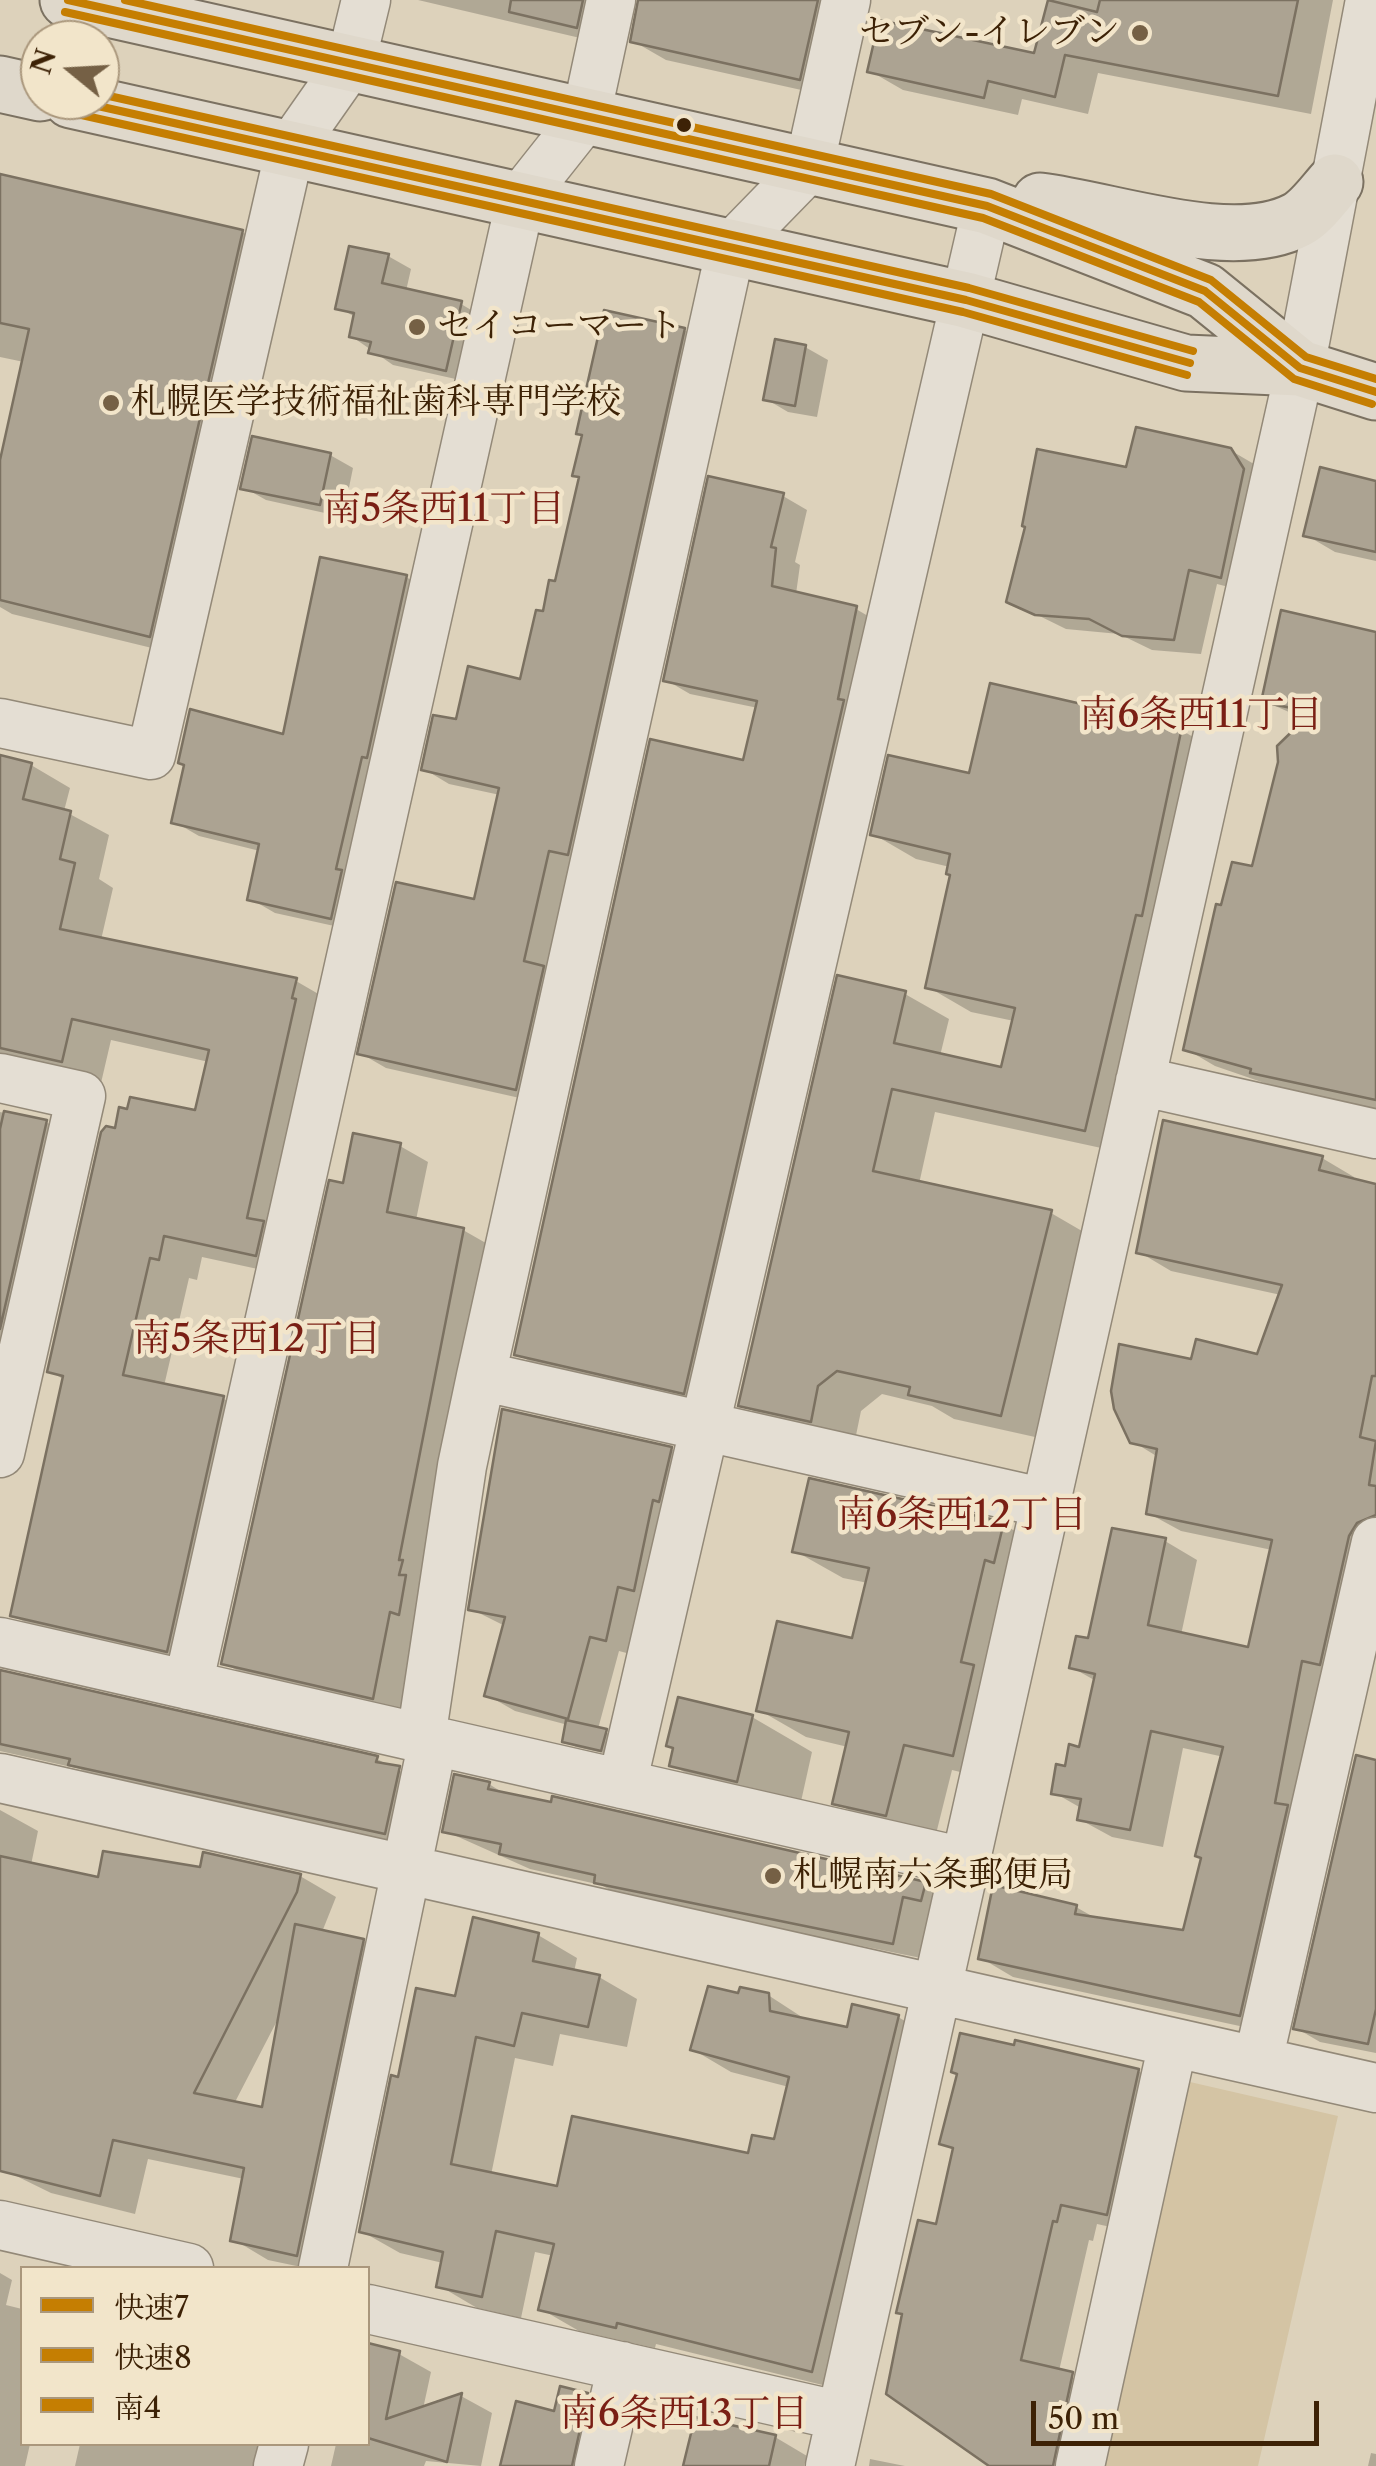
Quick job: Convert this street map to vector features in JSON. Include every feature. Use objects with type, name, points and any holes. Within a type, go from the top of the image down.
[{"type":"highway","points":[[68,0],[987,206],[1204,291],[1300,368]]},
{"type":"highway","points":[[120,111],[966,300],[1186,363],[1300,368],[1376,392]]},
{"type":"highway","points":[[987,206],[1040,202],[1219,234],[1261,234],[1301,219],[1335,182]]},
{"type":"street","points":[[0,723],[151,755],[290,149],[351,62],[366,0]]},
{"type":"street","points":[[188,1685],[521,198],[586,116],[611,0]]},
{"type":"street","points":[[323,2266],[409,1870],[462,1466],[731,247],[809,167],[846,0]]},
{"type":"street","points":[[830,2466],[1300,368],[1370,0]]},
{"type":"street","points":[[622,1784],[987,206]]},
{"type":"street","points":[[0,1078],[81,1096],[0,1453]]},
{"type":"street","points":[[1140,1080],[1376,1134]]},
{"type":"street","points":[[481,1376],[1046,1503]]},
{"type":"street","points":[[1258,2062],[1376,1542]]},
{"type":"street","points":[[0,1642],[964,1862]]},
{"type":"street","points":[[0,1778],[1376,2088]]},
{"type":"street","points":[[1080,2466],[1173,2042]]},
{"type":"street","points":[[0,2226],[180,2266]]},
{"type":"street","points":[[370,2309],[841,2416]]},
{"type":"street","points":[[599,2466],[622,2366]]},
{"type":"shaded area","points":[[1190,2082],[1338,2116],[1258,2466],[1102,2466]]},
{"type":"building","points":[[511,0],[583,0],[577,28],[509,12]]},
{"type":"building","points":[[638,0],[818,0],[800,80],[630,42]]},
{"type":"building","points":[[1048,0],[1097,12],[1100,0],[1298,0],[1278,96],[1065,55],[1055,97],[988,81],[984,98],[867,72],[879,20],[1034,53]]},
{"type":"building","points":[[0,174],[243,230],[150,637],[0,600],[0,460],[29,329],[0,323]]},
{"type":"building","points":[[349,246],[389,254],[382,283],[462,301],[446,371],[368,353],[371,342],[349,337],[354,313],[335,309]]},
{"type":"building","points":[[604,310],[685,328],[568,855],[549,851],[524,961],[544,966],[516,1090],[357,1054],[396,882],[474,899],[499,788],[421,770],[433,715],[456,719],[468,666],[520,679],[536,610],[543,611],[549,580],[555,581],[579,477],[572,476],[582,435],[576,434]]},
{"type":"building","points":[[775,339],[806,345],[795,406],[763,400]]},
{"type":"building","points":[[1136,427],[1231,448],[1244,469],[1221,578],[1189,570],[1174,640],[1122,636],[1089,619],[1035,615],[1006,602],[1025,527],[1022,526],[1037,449],[1126,467]]},
{"type":"building","points":[[252,436],[331,453],[320,505],[240,489]]},
{"type":"building","points":[[1320,467],[1376,481],[1376,552],[1303,536]]},
{"type":"building","points":[[708,476],[784,493],[771,547],[776,548],[772,586],[857,606],[838,699],[844,700],[684,1394],[514,1355],[650,739],[743,760],[757,701],[663,681]]},
{"type":"building","points":[[320,557],[407,575],[367,758],[362,757],[336,869],[342,870],[331,919],[247,900],[259,844],[171,823],[184,765],[178,763],[190,709],[283,734]]},
{"type":"building","points":[[1281,610],[1376,632],[1376,1100],[1250,1073],[1251,1069],[1183,1050],[1216,904],[1221,905],[1232,862],[1252,866],[1278,762],[1277,746],[1312,712],[1261,702]]},
{"type":"building","points":[[990,683],[1182,727],[1142,916],[1136,915],[1085,1131],[892,1089],[873,1171],[1052,1210],[1001,1416],[908,1395],[910,1387],[837,1371],[818,1386],[811,1422],[738,1406],[837,975],[906,991],[894,1043],[1001,1067],[1015,1008],[925,988],[950,875],[946,874],[950,854],[870,835],[888,755],[969,773]]},
{"type":"building","points":[[0,755],[32,763],[23,799],[71,811],[60,859],[75,863],[60,929],[297,978],[292,998],[296,999],[247,1218],[264,1221],[256,1256],[164,1236],[159,1260],[150,1258],[123,1375],[224,1396],[167,1652],[10,1616],[63,1376],[47,1372],[101,1132],[106,1126],[115,1128],[119,1107],[127,1109],[130,1097],[195,1110],[209,1050],[72,1019],[62,1062],[0,1048]]},
{"type":"building","points":[[4,1111],[47,1120],[0,1329],[0,1129]]},
{"type":"building","points":[[1163,1120],[1323,1156],[1319,1170],[1376,1184],[1376,1376],[1372,1376],[1360,1437],[1376,1441],[1369,1485],[1376,1486],[1376,1515],[1357,1523],[1349,1536],[1320,1665],[1302,1661],[1275,1803],[1288,1805],[1240,2016],[978,1959],[993,1885],[1077,1905],[1075,1914],[1183,1930],[1201,1858],[1195,1856],[1223,1747],[1151,1731],[1130,1830],[1077,1820],[1081,1799],[1051,1794],[1056,1764],[1065,1766],[1069,1744],[1079,1747],[1095,1674],[1069,1668],[1076,1636],[1088,1638],[1112,1528],[1166,1538],[1148,1625],[1248,1647],[1272,1540],[1146,1514],[1157,1449],[1130,1443],[1114,1409],[1111,1391],[1119,1344],[1191,1359],[1196,1339],[1257,1354],[1282,1285],[1136,1253]]},
{"type":"building","points":[[353,1133],[401,1143],[387,1212],[464,1228],[399,1560],[403,1560],[399,1575],[406,1575],[399,1615],[390,1612],[373,1699],[221,1664],[329,1180],[343,1183]]},
{"type":"building","points":[[502,1409],[672,1447],[659,1502],[653,1500],[634,1591],[618,1587],[606,1641],[590,1637],[568,1719],[484,1696],[505,1617],[468,1610]]},
{"type":"building","points":[[809,1478],[1004,1522],[994,1563],[985,1560],[961,1662],[974,1665],[953,1756],[904,1745],[886,1816],[832,1804],[849,1732],[756,1711],[777,1621],[852,1638],[869,1568],[792,1552]]},
{"type":"building","points":[[0,1670],[378,1756],[376,1762],[400,1766],[385,1834],[68,1765],[70,1759],[0,1744]]},
{"type":"building","points":[[678,1697],[753,1715],[737,1782],[669,1766],[673,1748],[666,1746]]},
{"type":"building","points":[[566,1720],[607,1729],[601,1751],[562,1742]]},
{"type":"building","points":[[1356,1755],[1376,1760],[1376,2009],[1368,2044],[1293,2029]]},
{"type":"building","points":[[454,1774],[490,1782],[488,1789],[551,1802],[552,1796],[926,1882],[921,1901],[903,1897],[893,1944],[594,1883],[595,1875],[499,1854],[501,1844],[442,1832]]},
{"type":"building","points":[[103,1851],[200,1867],[203,1852],[301,1874],[297,1892],[194,2093],[262,2107],[295,1924],[364,1939],[297,2256],[230,2241],[244,2168],[113,2140],[100,2196],[0,2171],[0,1856],[98,1877]]},
{"type":"building","points":[[473,1917],[539,1933],[533,1961],[600,1975],[588,2027],[522,2013],[514,2046],[476,2037],[451,2164],[557,2186],[572,2116],[748,2153],[752,2135],[774,2139],[789,2077],[690,2050],[708,1986],[738,1993],[740,1987],[769,1993],[770,2011],[847,2027],[852,2004],[899,2015],[812,2372],[617,2323],[616,2328],[538,2310],[554,2244],[496,2231],[482,2297],[436,2287],[443,2252],[359,2232],[391,2075],[398,2077],[416,1988],[455,1996]]},
{"type":"building","points":[[960,2033],[1014,2045],[1015,2040],[1139,2069],[1107,2215],[1061,2205],[1057,2222],[1053,2221],[1021,2360],[1073,2372],[1053,2466],[989,2466],[886,2394],[902,2314],[896,2313],[918,2220],[936,2224],[953,2148],[939,2144],[957,2074],[951,2072]]},
{"type":"building","points":[[370,2344],[400,2351],[386,2419],[462,2393],[447,2462],[370,2439]]},
{"type":"building","points":[[560,2386],[588,2393],[572,2466],[500,2466],[516,2401],[554,2411]]},
{"type":"building","points":[[695,2417],[776,2435],[769,2466],[683,2466]]},
{"type":"transit line","name":"快速7","points":[[68,0],[987,206],[1205,291],[1300,368],[1376,392]]},
{"type":"transit line","name":"南4","points":[[125,0],[991,194],[1211,280],[1306,357],[1376,379]]},
{"type":"transit line","name":"快速8","points":[[65,12],[983,218],[1199,302],[1294,379],[1372,404]]},
{"type":"transit line","name":"南4","points":[[120,98],[969,288],[1193,351]]},
{"type":"transit line","name":"快速7","points":[[120,111],[966,300],[1190,363]]},
{"type":"transit line","name":"快速8","points":[[104,120],[963,312],[1187,375]]},
{"type":"place","name":"セブン-イレブン","points":[[1140,33]]},
{"type":"place","name":"セイコーマート","points":[[417,327]]},
{"type":"place","name":"札幌医学技術福祉歯科専門学校","points":[[111,403]]},
{"type":"place","name":"札幌南六条郵便局","points":[[773,1876]]},
{"type":"district","name":"南5条西11丁目","points":[[444,510]]},
{"type":"district","name":"南6条西11丁目","points":[[1201,716]]},
{"type":"district","name":"南5条西12丁目","points":[[257,1340]]},
{"type":"district","name":"南6条西12丁目","points":[[962,1516]]},
{"type":"district","name":"南6条西13丁目","points":[[684,2415]]}]
